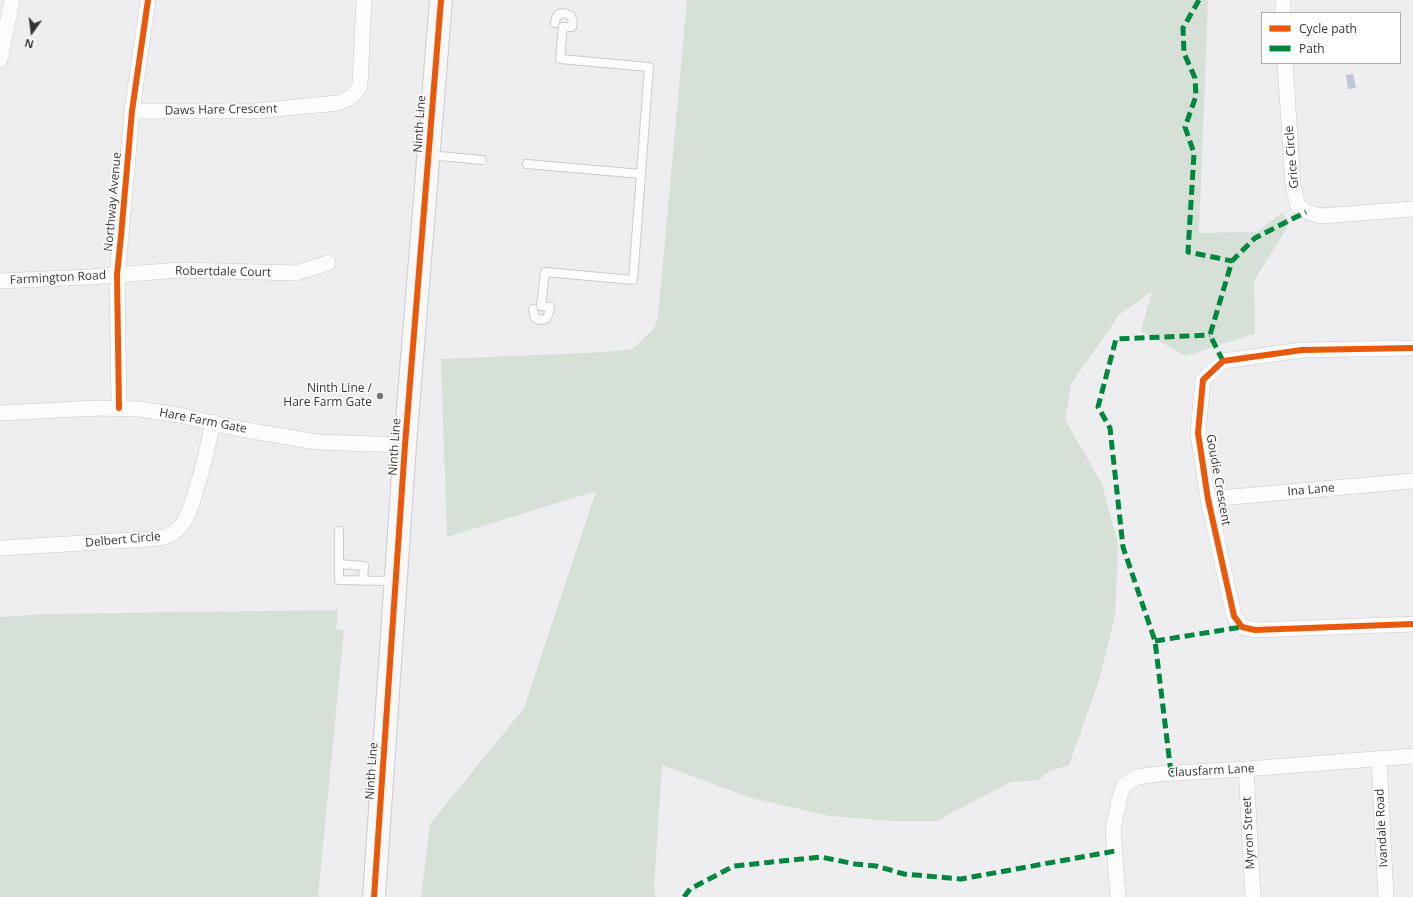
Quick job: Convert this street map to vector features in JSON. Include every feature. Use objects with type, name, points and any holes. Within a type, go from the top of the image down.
[{"type":"main road","name":"Ninth Line","points":[[374,897],[397,581],[405,445],[414,353],[442,0]]},
{"type":"street","points":[[0,60],[12,0]]},
{"type":"street","name":"Northway Avenue","points":[[119,408],[117,275],[132,111],[148,0]]},
{"type":"street","name":"Daws Hare Crescent","points":[[132,111],[256,111],[338,103],[353,96],[360,85],[364,0]]},
{"type":"street","points":[[1283,0],[1283,12]]},
{"type":"street","name":"Grice Circle","points":[[1285,64],[1293,185],[1298,206],[1306,212],[1321,216],[1413,209]]},
{"type":"street","name":"Robertdale Court","points":[[117,275],[179,270],[296,273],[328,263]]},
{"type":"street","name":"Farmington Road","points":[[0,281],[117,275]]},
{"type":"street","name":"Goudie Crescent","points":[[1413,348],[1302,350],[1224,361],[1203,380],[1198,433],[1208,499],[1234,616],[1242,627],[1255,630],[1413,624]]},
{"type":"street","name":"Hare Farm Gate","points":[[0,413],[119,408],[158,412],[213,422],[235,428],[318,442],[405,445]]},
{"type":"street","name":"Delbert Circle","points":[[0,548],[149,539],[173,533],[184,522],[192,504],[205,459],[213,422]]},
{"type":"street","name":"Ina Lane","points":[[1208,499],[1413,481]]},
{"type":"street","name":"Clausfarm Lane","points":[[1118,897],[1113,830],[1120,796],[1124,785],[1137,777],[1158,774],[1246,769],[1413,756]]},
{"type":"street","name":"Ivandale Road","points":[[1379,759],[1386,897]]},
{"type":"street","name":"Myron Street","points":[[1246,769],[1253,897]]},
{"type":"lane","points":[[537,306],[545,272],[633,280],[649,67],[560,59],[559,25]]},
{"type":"lane","points":[[429,155],[482,160]]},
{"type":"lane","points":[[526,164],[641,174]]},
{"type":"lane","points":[[339,531],[339,580],[397,581]]},
{"type":"lane","points":[[339,564],[364,566],[363,581]]},
{"type":"shaded area","points":[[687,0],[1208,0],[1199,233],[1257,232],[1282,213],[1290,223],[1254,281],[1255,333],[1186,356],[1141,331],[1152,291],[1119,315],[1071,384],[1065,419],[1102,484],[1118,544],[1115,616],[1100,677],[1069,765],[1050,771],[1038,780],[1011,782],[936,821],[893,821],[830,816],[751,798],[662,765],[654,887],[656,897],[421,897],[430,824],[524,708],[596,491],[447,537],[441,359],[607,352],[632,349],[654,329],[658,317]]},
{"type":"shaded area","points":[[338,610],[336,629],[344,630],[318,897],[0,897],[0,617],[46,614]]},
{"type":"water","points":[[1353,74],[1356,88],[1348,89],[1346,75]]},
{"type":"marked path","points":[[1199,0],[1183,28],[1184,53],[1195,78],[1196,96],[1185,127],[1194,153],[1188,252],[1232,261]]},
{"type":"marked path","points":[[1223,361],[1210,335],[1232,261],[1255,238],[1306,212]]},
{"type":"marked path","points":[[1171,773],[1155,641],[1123,547],[1110,428],[1098,407],[1116,339],[1210,335]]},
{"type":"marked path","points":[[1155,641],[1242,627]]},
{"type":"marked path","points":[[684,897],[690,889],[734,866],[821,857],[855,864],[876,866],[904,874],[961,879],[1115,851]]},
{"type":"cycle path","points":[[119,408],[117,275],[132,111],[148,0]]},
{"type":"cycle path","points":[[374,897],[405,445],[441,0]]},
{"type":"cycle path","points":[[1413,348],[1302,350],[1223,361],[1203,380],[1198,433],[1208,499],[1234,616],[1242,627],[1255,630],[1413,624]]},
{"type":"place","name":"Ninth Line / Hare Farm Gate","points":[[380,396]]}]
